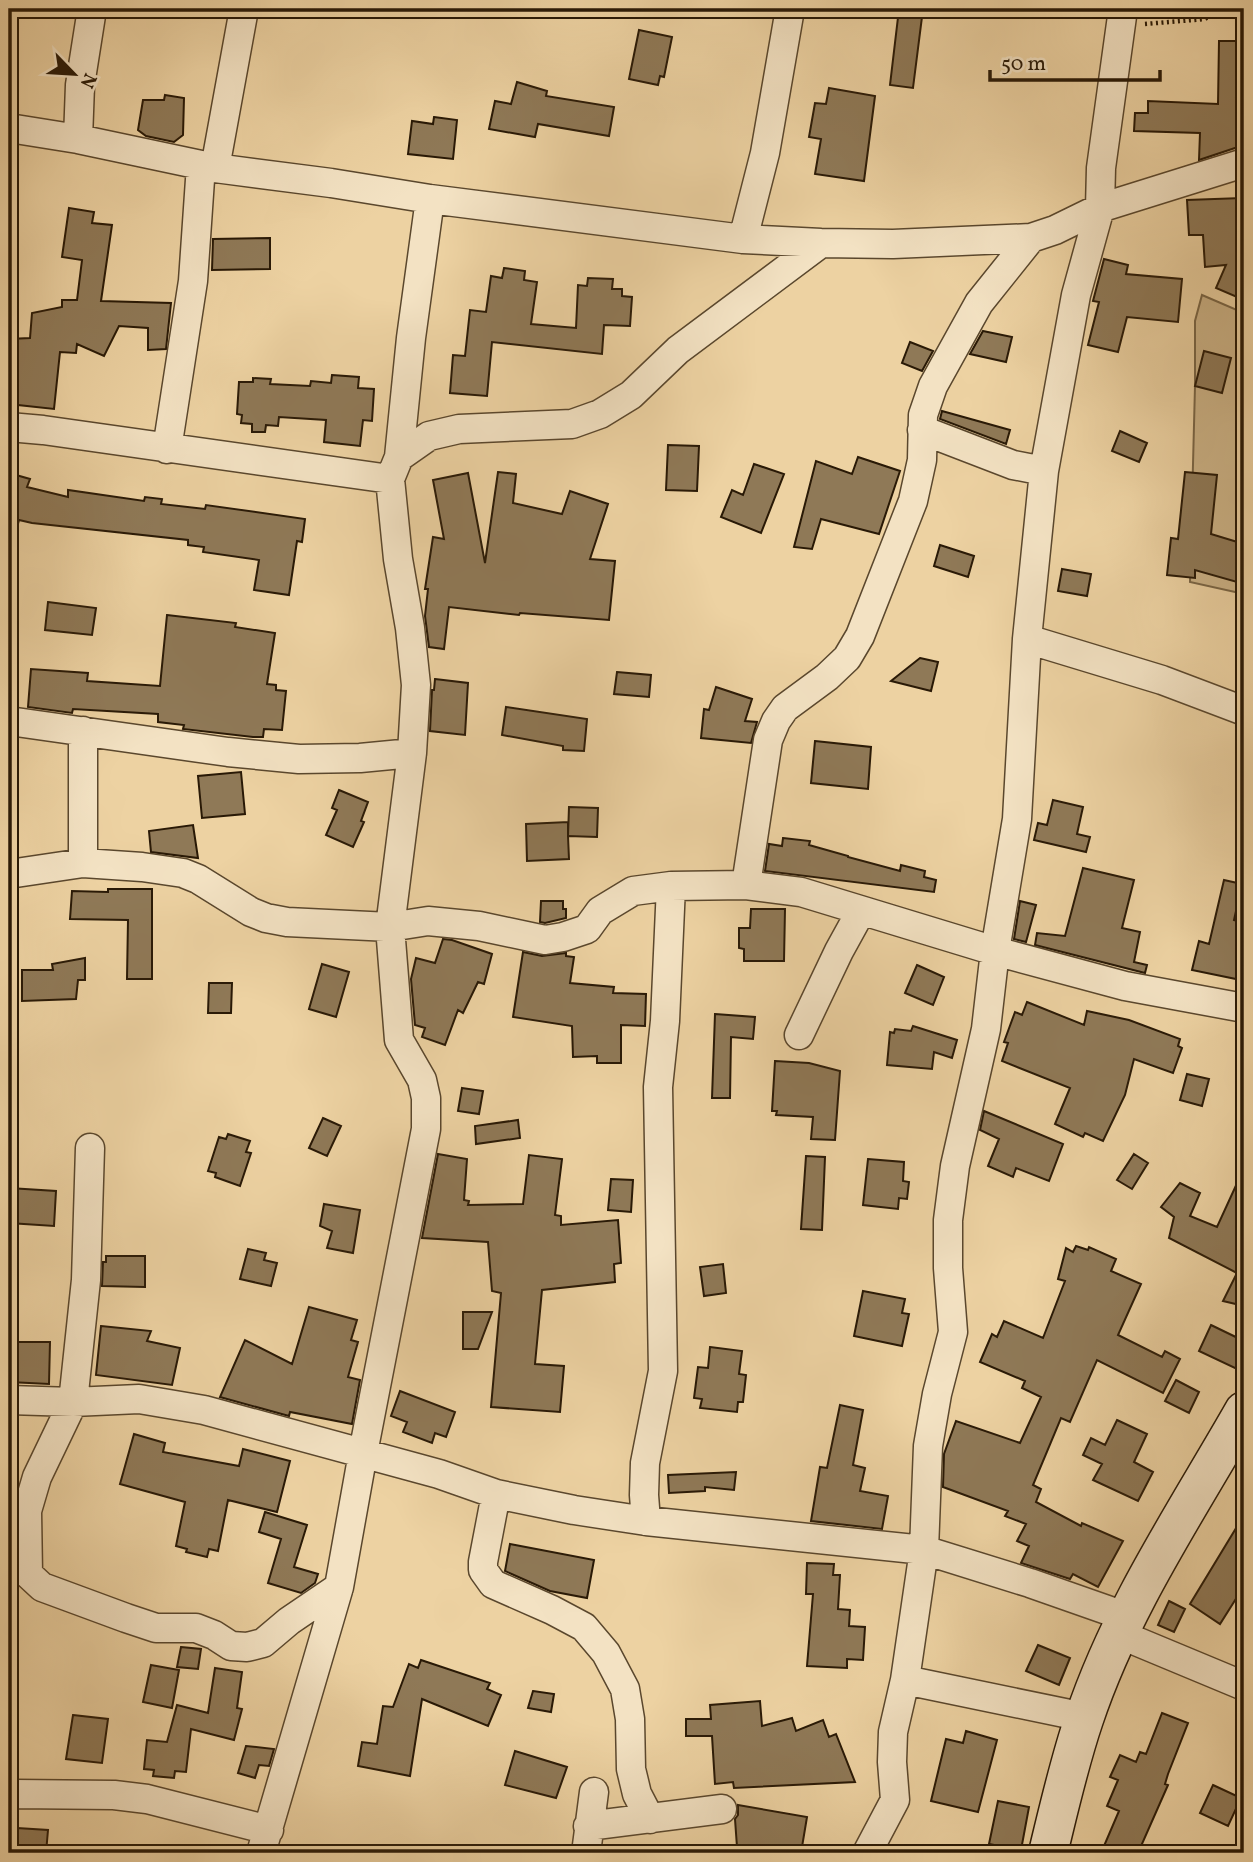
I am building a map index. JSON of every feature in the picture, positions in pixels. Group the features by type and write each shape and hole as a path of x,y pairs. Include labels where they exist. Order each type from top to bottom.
{"street":[{"path":"78,139 80,85 92,9"},
{"path":"167,449 208,167 244,9"},
{"path":"743,239 765,153 790,9"},
{"path":"866,1853 895,1800 893,1732 905,1680 924,1550 928,1446 937,1394 953,1332 948,1268 948,1220 955,1166 986,1030 995,951 1017,819 1027,639 1044,471 1076,295 1100,208 1101,168 1121,18"},
{"path":"9,128 78,139 208,167 430,199 743,239 821,243 893,244 1031,238 1055,230 1100,208 1244,163"},
{"path":"9,1796 114,1796 147,1799 265,1841 339,1587 426,1129 426,1098 422,1080 400,1040 390,927 412,753 415,685 410,628 398,559 395,468 430,199"},
{"path":"746,885 768,740 775,721 785,708 827,677 847,658 860,636 913,501 922,460 923,415 930,393 979,303 1031,238"},
{"path":"9,427 167,449 395,468 429,436 459,429 572,424 600,414 631,395 678,350 821,243"},
{"path":"922,430 1013,465 1044,471"},
{"path":"1027,639 1162,680 1244,711"},
{"path":"9,721 228,752 299,759 360,758 412,753"},
{"path":"83,731 83,863"},
{"path":"9,874 83,863 142,867 183,873 214,887 251,912 287,922 390,927 428,921 479,926 545,940 587,929 600,911 634,891 671,886 746,885 801,892 995,951 1125,986 1244,1008"},
{"path":"646,1521 645,1463 663,1371 658,1087 665,1021 671,886"},
{"path":"799,1035 861,911"},
{"path":"90,1148 86,1280 74,1402 37,1477 27,1511 28,1574 43,1587 156,1628 196,1628 231,1646 247,1647 262,1643 339,1587"},
{"path":"9,1400 152,1401 204,1410 363,1453 496,1494 574,1510 646,1521 924,1550 1030,1583 1244,1686"},
{"path":"1048,1853 1084,1717 1123,1626 1179,1519 1244,1411"},
{"path":"496,1494 483,1562 484,1570 493,1584 552,1610 584,1628 606,1653 625,1689 630,1719 631,1769 637,1794 650,1819"},
{"path":"905,1680 1084,1717"},
{"path":"594,1792 587,1840 650,1819 722,1809"}],"path":[{"path":"1121,18 1205,19 1211,9"}],"shaded area":[{"path":"1202,295 1239,311 1244,301 1244,594 1190,582 1195,321"}],"building":[{"path":"899,9 923,9 913,88 890,85"},
{"path":"639,30 672,37 664,77 660,76 658,85 629,79"},
{"path":"1219,41 1244,41 1244,59 1237,59 1236,97 1244,98 1244,131 1239,130 1238,147 1199,160 1200,133 1134,131 1135,113 1148,113 1148,101 1218,104"},
{"path":"517,82 547,91 546,96 614,107 609,136 538,124 535,137 489,129 495,101 511,104"},
{"path":"829,88 875,96 864,181 815,174 821,139 809,137 815,103 826,104"},
{"path":"165,95 184,98 183,135 174,142 146,136 138,130 143,100 164,100"},
{"path":"434,117 457,120 453,159 408,154 412,121 433,124"},
{"path":"1242,198 1243,233 1239,233 1244,300 1216,288 1226,265 1205,267 1203,235 1189,235 1187,200"},
{"path":"69,208 94,212 92,223 112,225 101,301 171,303 166,349 148,350 148,328 119,326 104,356 77,344 76,353 60,352 54,409 9,404 9,339 30,338 32,313 62,307 62,300 77,300 82,260 62,257"},
{"path":"270,238 270,269 212,270 213,239"},
{"path":"1104,259 1128,265 1126,274 1182,279 1178,322 1127,317 1118,352 1088,345 1099,302 1093,301"},
{"path":"504,268 525,271 524,280 537,282 531,324 576,328 578,285 587,286 588,278 613,279 612,289 622,289 622,296 632,297 630,326 604,325 602,354 492,342 487,396 450,393 453,355 465,356 470,310 486,312 491,276 502,278"},
{"path":"983,331 1012,337 1006,362 970,354"},
{"path":"910,342 933,351 922,371 902,363"},
{"path":"1204,351 1231,358 1222,393 1195,386"},
{"path":"332,375 359,377 358,388 374,389 372,421 363,420 360,446 324,442 326,420 279,417 278,426 266,425 265,432 252,432 252,424 241,423 242,415 237,414 239,382 253,382 253,378 271,379 270,384 310,386 311,381 331,383"},
{"path":"942,411 1010,430 1006,444 940,419"},
{"path":"1120,431 1147,443 1139,462 1112,451"},
{"path":"668,445 699,446 697,491 666,490"},
{"path":"858,457 900,471 879,534 821,519 812,549 794,547 816,461 852,474"},
{"path":"754,464 784,474 761,533 721,517 732,490 743,495"},
{"path":"498,472 516,474 513,503 562,514 570,491 608,504 590,559 615,561 609,620 519,615 449,607 444,649 429,647 425,616 428,589 425,589 433,537 444,539 433,480 468,473 485,563"},
{"path":"1185,472 1217,475 1211,534 1244,544 1244,584 1195,570 1195,578 1167,575 1171,538 1178,539"},
{"path":"9,473 30,479 27,487 68,497 68,490 144,501 145,497 162,499 161,504 205,509 206,505 305,519 302,542 297,541 289,595 254,590 259,560 203,552 204,547 188,545 188,540 19,520 15,535 9,534"},
{"path":"940,545 974,556 968,577 934,566"},
{"path":"1062,569 1091,574 1087,596 1058,591"},
{"path":"48,602 96,608 92,635 45,630"},
{"path":"167,615 236,623 235,627 275,633 267,684 276,685 276,690 286,691 282,730 264,729 263,737 253,737 183,729 184,725 158,722 158,714 73,709 72,713 28,707 31,669 88,673 87,681 160,686"},
{"path":"920,658 938,662 931,691 891,681"},
{"path":"617,672 651,675 649,697 614,694"},
{"path":"435,679 468,683 465,735 430,731"},
{"path":"716,687 752,699 745,721 757,722 751,743 701,738 704,709 709,710"},
{"path":"506,707 587,719 584,751 563,750 563,746 502,735"},
{"path":"815,741 871,747 868,789 811,783"},
{"path":"241,772 245,814 202,818 198,776"},
{"path":"339,790 368,802 361,821 364,822 353,847 326,835 337,810 332,808"},
{"path":"1053,800 1083,807 1077,834 1090,837 1086,852 1034,840 1038,823 1047,825"},
{"path":"569,807 598,808 597,837 568,836"},
{"path":"568,822 569,859 527,861 526,824"},
{"path":"193,825 198,858 151,852 149,831"},
{"path":"783,838 810,841 809,845 900,871 901,865 925,871 924,877 936,880 934,892 765,871 769,844 782,846"},
{"path":"1083,868 1134,880 1122,928 1140,932 1134,962 1147,965 1145,973 1035,945 1037,933 1065,936"},
{"path":"1224,880 1242,884 1234,920 1244,923 1244,940 1236,979 1192,970 1199,941 1209,944"},
{"path":"108,889 152,889 152,979 127,979 128,920 70,919 72,891 108,892"},
{"path":"541,901 563,901 566,918 540,922"},
{"path":"1020,901 1036,905 1026,942 1014,939"},
{"path":"751,909 785,909 784,961 744,961 744,949 739,948 739,928 750,928"},
{"path":"443,939 492,954 484,984 478,982 463,1013 458,1010 445,1045 422,1037 425,1028 415,1025 411,979 416,958 435,963"},
{"path":"523,952 542,956 566,953 566,956 574,957 570,983 614,987 613,993 646,994 645,1026 621,1025 621,1063 597,1063 597,1056 573,1057 572,1026 513,1017"},
{"path":"85,958 85,980 78,980 76,999 22,1001 22,970 53,970 52,964"},
{"path":"322,964 349,972 336,1017 309,1009"},
{"path":"917,965 944,977 933,1005 905,993"},
{"path":"209,983 232,983 231,1013 208,1013"},
{"path":"1027,1002 1084,1025 1087,1011 1129,1020 1180,1039 1178,1046 1182,1048 1173,1073 1134,1059 1125,1095 1103,1141 1085,1133 1083,1137 1055,1124 1070,1088 1002,1061 1008,1043 1004,1042 1015,1012 1022,1015"},
{"path":"715,1014 755,1017 753,1039 731,1037 730,1098 712,1098"},
{"path":"913,1026 957,1040 952,1058 934,1052 932,1069 887,1065 890,1032 894,1033 895,1029 911,1031"},
{"path":"775,1061 809,1063 840,1071 835,1140 811,1139 813,1117 776,1115 777,1111 772,1111"},
{"path":"1187,1074 1209,1079 1202,1106 1180,1100"},
{"path":"462,1088 483,1091 479,1114 458,1111"},
{"path":"984,1111 1063,1144 1049,1181 1016,1168 1013,1177 988,1166 999,1139 980,1130"},
{"path":"323,1118 341,1126 327,1156 309,1148"},
{"path":"518,1120 520,1138 476,1144 475,1126"},
{"path":"228,1134 250,1141 246,1152 251,1153 240,1186 215,1177 216,1173 208,1171 219,1137 226,1139"},
{"path":"438,1154 467,1159 464,1200 469,1201 468,1205 523,1204 529,1155 562,1159 555,1215 561,1216 561,1225 618,1220 621,1263 614,1264 615,1282 542,1290 535,1364 564,1366 560,1412 491,1407 501,1293 492,1291 488,1242 422,1238"},
{"path":"1134,1154 1148,1163 1132,1189 1117,1180"},
{"path":"806,1156 825,1157 822,1230 801,1229"},
{"path":"868,1159 904,1162 903,1181 909,1182 907,1199 899,1198 898,1209 863,1205"},
{"path":"1244,1168 1244,1306 1223,1301 1237,1273 1169,1238 1174,1217 1161,1207 1180,1183 1200,1193 1190,1216 1217,1227"},
{"path":"611,1179 633,1180 631,1212 608,1210"},
{"path":"9,1188 56,1191 54,1226 9,1223"},
{"path":"324,1204 360,1210 353,1253 327,1248 332,1231 320,1226"},
{"path":"1076,1246 1088,1250 1089,1247 1116,1259 1111,1271 1141,1284 1118,1335 1162,1357 1165,1351 1180,1359 1163,1393 1097,1360 1070,1422 1061,1418 1033,1485 1041,1489 1036,1502 1081,1526 1082,1523 1123,1541 1098,1587 1073,1574 1070,1579 1021,1563 1029,1546 1017,1541 1026,1524 1005,1516 1008,1511 943,1487 944,1454 956,1421 1020,1443 1041,1397 1022,1388 1025,1381 980,1362 992,1334 997,1337 1004,1321 1043,1338 1065,1281 1058,1279 1066,1248 1073,1252"},
{"path":"248,1249 266,1253 264,1260 277,1263 271,1286 240,1279"},
{"path":"106,1256 145,1256 145,1287 102,1286 103,1262 106,1262"},
{"path":"723,1264 726,1293 704,1296 700,1267"},
{"path":"863,1291 905,1299 902,1313 909,1314 902,1346 854,1336"},
{"path":"309,1307 357,1320 351,1340 358,1342 348,1377 360,1380 352,1424 290,1412 289,1416 220,1397 245,1340 292,1364"},
{"path":"463,1312 492,1312 478,1349 463,1349"},
{"path":"1211,1325 1244,1341 1244,1355 1237,1369 1199,1351"},
{"path":"101,1326 151,1331 147,1341 180,1348 172,1385 96,1375"},
{"path":"9,1342 50,1342 49,1384 9,1382"},
{"path":"710,1347 742,1351 739,1374 746,1375 743,1402 738,1402 737,1412 700,1408 702,1399 694,1398 698,1367 708,1368"},
{"path":"1176,1380 1199,1392 1189,1413 1165,1401"},
{"path":"400,1391 455,1412 446,1437 435,1433 432,1443 403,1432 407,1422 391,1416"},
{"path":"840,1405 863,1410 853,1465 865,1468 860,1491 888,1496 882,1529 811,1521 820,1467 827,1468"},
{"path":"1117,1420 1147,1434 1134,1462 1153,1472 1138,1501 1093,1480 1102,1464 1083,1455 1091,1438 1105,1445"},
{"path":"134,1434 165,1443 163,1452 239,1466 243,1449 290,1461 277,1512 228,1500 218,1551 209,1549 207,1557 186,1552 187,1549 176,1546 185,1502 120,1484"},
{"path":"736,1472 734,1490 705,1487 705,1491 669,1493 668,1475"},
{"path":"265,1512 307,1525 294,1567 318,1574 315,1583 301,1593 268,1583 281,1539 259,1532"},
{"path":"1244,1515 1244,1586 1220,1624 1190,1604"},
{"path":"510,1544 594,1560 587,1598 550,1591 505,1571"},
{"path":"807,1563 834,1564 833,1575 840,1575 838,1609 850,1610 849,1626 865,1627 863,1660 847,1659 847,1668 807,1666 813,1594 806,1594"},
{"path":"1169,1601 1185,1609 1174,1632 1158,1625"},
{"path":"1038,1645 1070,1658 1059,1685 1026,1671"},
{"path":"181,1647 201,1649 198,1669 177,1667"},
{"path":"421,1660 490,1683 487,1689 501,1695 488,1726 422,1699 410,1776 358,1766 362,1742 377,1744 383,1706 393,1707 409,1664 418,1668"},
{"path":"151,1665 179,1670 172,1708 143,1702"},
{"path":"215,1668 242,1672 237,1708 242,1709 234,1740 191,1729 186,1772 175,1771 174,1778 153,1776 154,1770 144,1769 147,1740 167,1742 177,1705 208,1713"},
{"path":"533,1691 554,1694 551,1712 528,1708"},
{"path":"760,1701 762,1726 792,1718 796,1731 823,1720 829,1737 836,1734 855,1782 734,1788 733,1782 715,1784 712,1736 686,1736 686,1719 711,1719 710,1705"},
{"path":"1162,1713 1188,1723 1168,1774 1165,1784 1168,1785 1138,1853 1101,1853 1119,1811 1107,1806 1118,1780 1110,1777 1120,1755 1136,1762 1140,1752 1146,1754"},
{"path":"73,1715 108,1719 102,1763 66,1759"},
{"path":"966,1731 997,1740 978,1812 931,1801 946,1739 963,1743"},
{"path":"246,1746 274,1749 269,1766 259,1765 255,1778 238,1773"},
{"path":"515,1751 567,1767 556,1798 505,1785"},
{"path":"1213,1785 1241,1798 1228,1826 1200,1813"},
{"path":"998,1801 1029,1807 1021,1850 989,1844"},
{"path":"738,1805 807,1817 801,1853 774,1853 775,1845 737,1847 735,1819"},
{"path":"17,1828 48,1830 46,1853 16,1853"}]}
